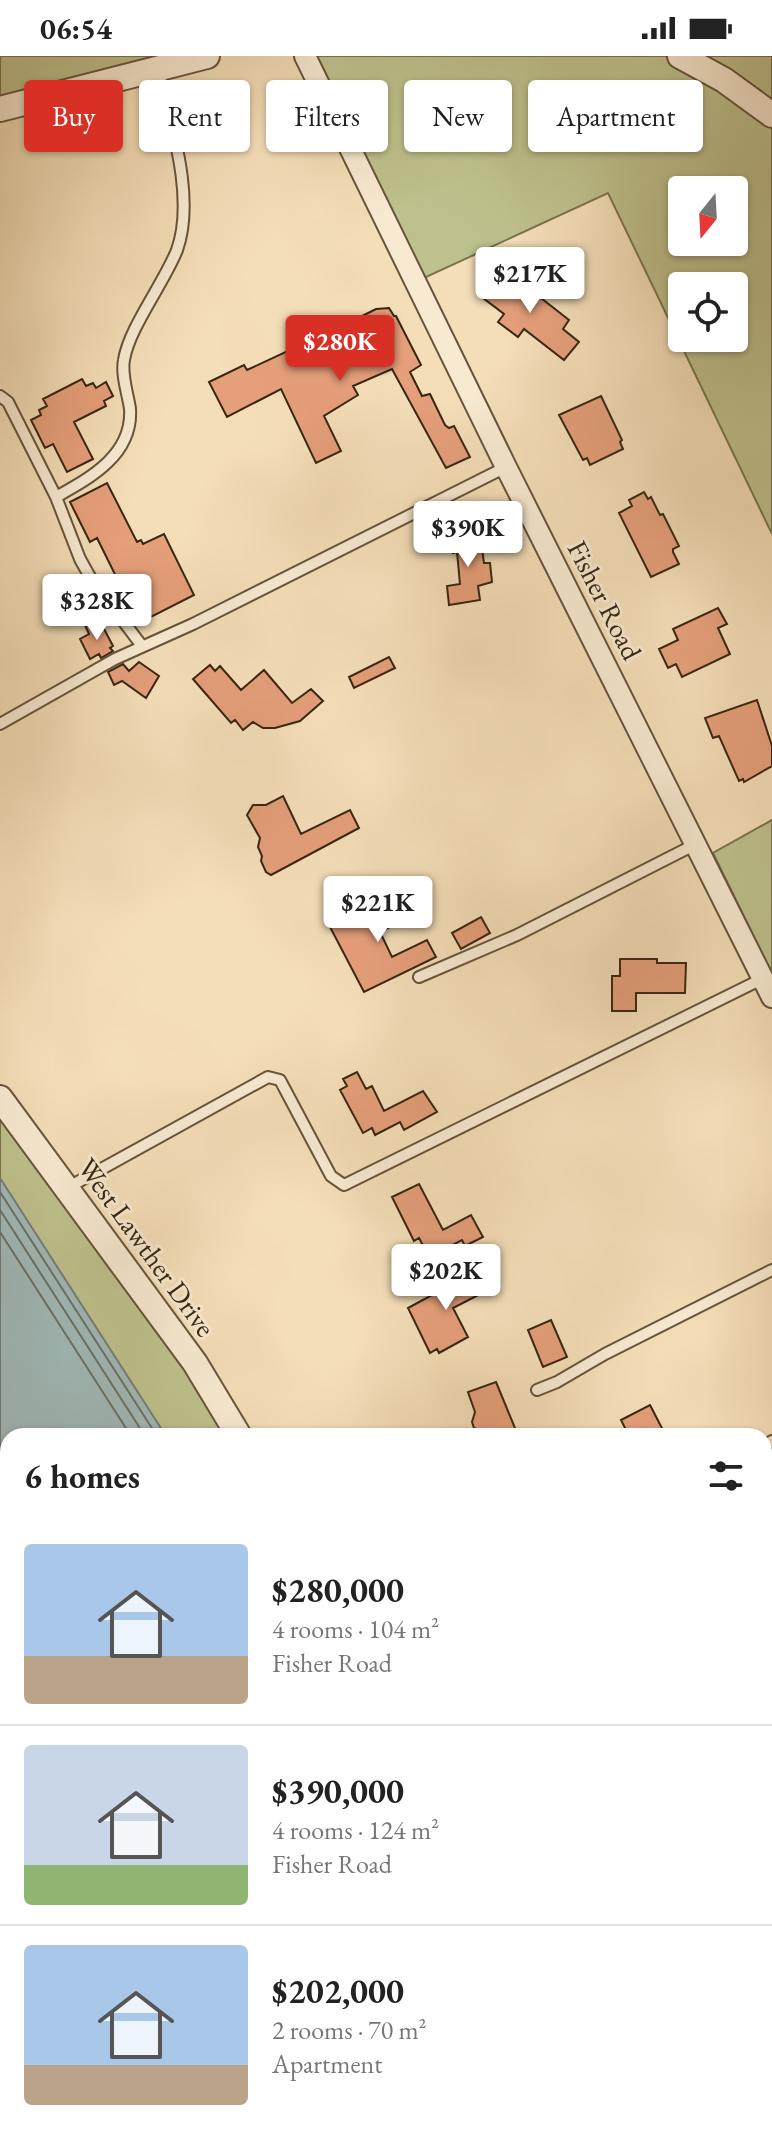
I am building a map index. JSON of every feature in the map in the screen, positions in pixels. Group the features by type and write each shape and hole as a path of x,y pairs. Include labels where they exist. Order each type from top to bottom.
{"street":[{"path":"0,109 207,56"},
{"name":"Fisher Road","path":"305,56 506,467 767,988"},
{"path":"680,56 724,80 772,115"},
{"name":"West Lawther Drive","path":"0,1098 195,1363 234,1428"}],"lane":[{"path":"56,497 92,477 118,452 127,434 130,416 124,359 177,248 184,213 182,179 158,69"},
{"path":"0,396 8,402 56,497 90,577 142,646"},
{"path":"0,724 142,646 193,624 506,467"},
{"path":"419,977 517,935 696,844"},
{"path":"67,1188 268,1077 280,1080 331,1176 344,1185 767,988"},
{"path":"537,1390 772,1270"}],"green space":[{"path":"0,56 177,56 80,80 24,80 24,94 0,100"},
{"path":"315,56 772,56 772,534 684,352 748,352 748,272 668,272 668,318 608,193 424,278 362,152 388,152 388,80 327,80"},
{"path":"772,820 772,974 713,853"},
{"path":"0,1109 226,1428 0,1428"}],"water":[{"path":"0,1178 161,1428 0,1428"}],"building":[{"path":"505,270 569,320 563,329 579,342 564,360 524,329 518,337 498,322 504,314 483,298"},
{"path":"389,308 421,365 410,372 422,396 430,394 445,425 449,428 454,426 470,457 446,468 392,369 353,386 358,395 324,416 341,451 316,463 281,389 227,417 209,382 244,365 247,370 292,349 297,359 347,327 346,324 376,309"},
{"path":"82,379 86,386 93,383 96,388 106,382 113,396 104,401 106,406 74,422 93,459 67,472 53,444 45,448 31,420 41,415 39,410 47,406 43,399"},
{"path":"601,396 622,440 623,449 590,465 587,458 583,460 559,415"},
{"path":"107,483 137,542 141,540 143,544 164,534 194,595 139,623 97,538 90,542 70,502"},
{"path":"644,492 648,499 651,497 660,515 663,514 679,546 673,552 679,564 651,577 619,513 632,506 629,500"},
{"path":"472,528 474,548 482,548 484,563 490,563 492,582 478,586 480,600 449,605 447,586 460,584 451,531"},
{"path":"718,608 727,624 718,628 730,654 682,677 676,664 668,668 659,649 678,640 673,629"},
{"path":"90,623 96,630 103,627 113,646 110,648 113,651 101,658 99,654 90,659 80,639 89,634 85,625"},
{"path":"389,657 395,668 354,688 349,677"},
{"path":"139,662 159,676 146,698 122,681 114,685 108,672 123,664 129,671"},
{"path":"210,665 215,671 220,666 241,690 264,670 292,703 311,689 323,701 300,721 275,728 263,728 253,722 243,730 235,720 231,723 193,679"},
{"path":"757,700 772,746 772,766 744,782 743,779 739,781 719,736 713,738 705,718"},
{"path":"283,796 301,834 350,810 359,828 271,875 261,861 260,838 247,815 253,805 266,805"},
{"path":"397,893 409,917 380,932 392,957 427,940 436,957 364,992 330,927"},
{"path":"481,917 490,933 461,949 452,933"},
{"path":"620,959 686,963 685,993 636,993 636,1011 612,1011 612,976 620,976"},
{"path":"357,1072 366,1089 372,1086 384,1111 423,1091 437,1112 404,1130 400,1122 375,1135 372,1128 363,1133 340,1090 347,1086 343,1079"},
{"path":"419,1184 443,1230 471,1215 483,1237 465,1246 462,1240 429,1257 419,1238 414,1241 392,1197"},
{"path":"480,1269 490,1289 453,1308 468,1337 439,1353 437,1349 430,1353 408,1308"},
{"path":"551,1320 567,1357 543,1367 528,1330"},
{"path":"496,1382 515,1428 474,1428 475,1412 468,1392"},
{"path":"650,1405 662,1428 625,1428 621,1420"}]}
